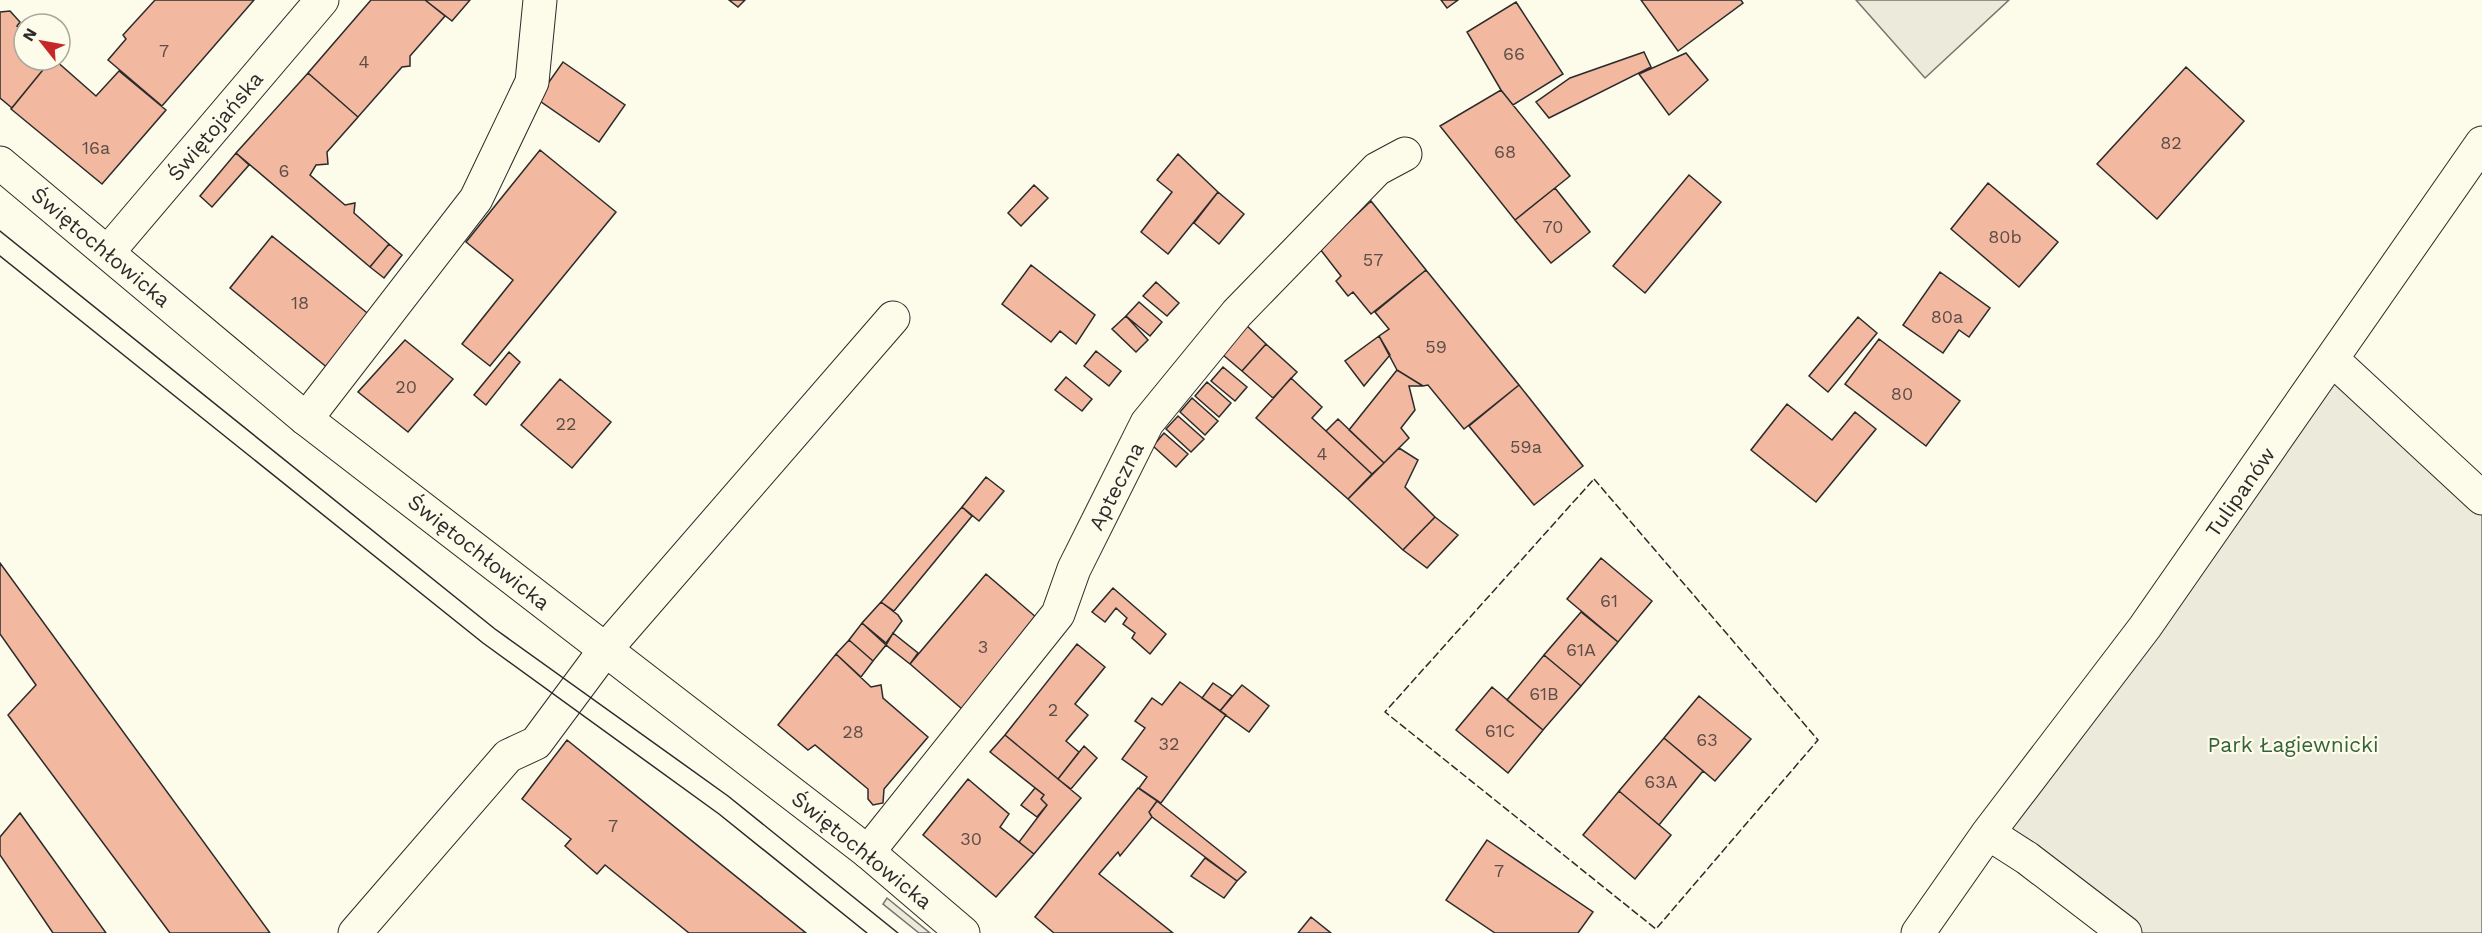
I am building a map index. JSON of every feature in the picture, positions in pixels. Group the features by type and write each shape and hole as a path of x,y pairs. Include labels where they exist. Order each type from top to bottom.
{"street":[{"name":"Świętojańska","path":"108,252 322,0"},
{"path":"306,419 476,199 532,82 540,0"},
{"name":"Tulipanów","path":"1918,933 1988,833 2145,627 2482,143"},
{"name":"Apteczna","path":"868,852 1058,614 1074,569 1147,423 1237,313 1377,169 1405,154"},
{"name":"Świętochłowicka","path":"0,163 306,419 868,852 963,933"},
{"path":"355,933 508,756 536,743 605,650 893,318"},
{"path":"2333,360 2482,498"},
{"path":"1988,833 2026,858 2125,933"}],"green space":[{"path":"1856,0 2009,0 1925,78"},
{"name":"Park Łagiewnicki","path":"2333,360 2482,498 2482,933 2113,933 1988,833"},
{"path":"887,898 930,933 919,933 883,904"}],"building":[{"path":"155,0 254,0 162,106 108,60 126,39 123,35"},
{"path":"371,0 425,0 445,16 410,56 410,66 402,67 358,117 308,73"},
{"path":"425,0 470,0 452,21"},
{"path":"729,0 745,0 738,7"},
{"path":"1441,0 1458,0 1447,8"},
{"path":"1641,0 1741,0 1743,3 1678,51"},
{"path":"1516,2 1563,74 1513,105 1501,90 1467,32"},
{"path":"10,11 12,13 12,72 41,72 12,108 0,98 0,12"},
{"path":"1644,52 1651,67 1549,118 1536,102 1570,78"},
{"path":"1686,53 1708,80 1669,115 1639,74"},
{"path":"563,62 625,105 599,142 537,99"},
{"path":"2186,67 2244,121 2157,219 2097,164"},
{"path":"119,71 166,110 102,184 11,109 41,72 69,72 96,96"},
{"path":"308,73 358,117 327,152 328,164 316,165 310,175 345,205 355,203 354,213 389,244 370,267 236,153"},
{"path":"1501,90 1570,176 1515,220 1440,126"},
{"path":"540,150 616,212 490,366 462,344 513,280 466,242"},
{"path":"236,153 249,165 212,207 200,196"},
{"path":"1178,154 1218,192 1168,254 1141,232 1172,192 1157,180"},
{"path":"1689,175 1721,202 1645,293 1613,266"},
{"path":"1988,183 2058,242 2019,287 1951,229"},
{"path":"1034,185 1048,198 1021,226 1008,213"},
{"path":"1555,188 1590,232 1551,263 1515,220"},
{"path":"1218,192 1244,214 1219,244 1194,223"},
{"path":"1371,201 1426,270 1371,314 1353,292 1348,296 1336,281 1341,276 1320,249"},
{"path":"272,236 371,316 329,369 230,288"},
{"path":"389,244 402,255 384,278 370,267"},
{"path":"1031,265 1095,315 1076,344 1060,331 1051,342 1002,304"},
{"path":"1426,270 1519,385 1464,429 1428,385 1423,386 1397,370 1379,336 1389,329 1375,312"},
{"path":"1940,272 1990,308 1969,337 1959,330 1943,353 1903,325"},
{"path":"1156,282 1179,303 1167,316 1143,296"},
{"path":"1139,302 1162,322 1150,336 1126,316"},
{"path":"1126,316 1148,340 1136,352 1112,329"},
{"path":"1858,317 1877,333 1828,392 1809,376"},
{"path":"1243,322 1266,344 1242,371 1216,349"},
{"path":"1379,336 1390,355 1364,386 1345,361"},
{"path":"1879,339 1960,401 1926,446 1845,384"},
{"path":"405,340 453,379 408,432 358,392"},
{"path":"1266,344 1297,372 1273,398 1242,371"},
{"path":"1096,351 1121,371 1109,386 1084,366"},
{"path":"509,352 520,362 486,405 474,395"},
{"path":"1223,367 1247,387 1235,401 1211,381"},
{"path":"1397,370 1423,386 1409,386 1415,410 1401,428 1409,438 1384,463 1349,430"},
{"path":"1066,377 1092,399 1082,411 1055,390"},
{"path":"1291,378 1322,407 1312,418 1372,474 1348,499 1256,418"},
{"path":"560,379 611,422 572,468 521,425"},
{"path":"1207,382 1231,403 1219,417 1195,396"},
{"path":"1519,385 1583,466 1534,505 1469,426"},
{"path":"1192,398 1218,421 1205,435 1180,412"},
{"path":"1787,404 1832,440 1855,412 1876,429 1816,502 1751,450"},
{"path":"1178,416 1204,439 1191,452 1166,429"},
{"path":"1338,419 1384,463 1372,474 1326,431"},
{"path":"1164,433 1188,454 1176,467 1153,446"},
{"path":"1399,448 1418,460 1405,487 1435,517 1403,550 1348,499"},
{"path":"986,477 1004,491 979,521 962,507"},
{"path":"962,507 972,516 894,611 881,602"},
{"path":"1435,517 1458,535 1427,568 1403,550"},
{"path":"1601,558 1652,601 1618,642 1567,599"},
{"path":"0,563 270,933 170,933 8,715 36,685 0,634"},
{"path":"986,574 1037,618 962,709 910,664"},
{"path":"1113,588 1166,634 1150,654 1132,638 1135,633 1123,624 1127,618 1116,608 1105,622 1092,612"},
{"path":"881,602 902,621 886,643 862,623"},
{"path":"1581,612 1618,642 1581,686 1544,655"},
{"path":"862,623 886,645 873,661 849,640"},
{"path":"893,633 918,653 910,664 886,645"},
{"path":"849,640 873,661 861,677 836,654"},
{"path":"1077,644 1105,667 1075,704 1088,715 1066,741 1079,752 1058,779 1005,735"},
{"path":"836,654 871,687 881,685 883,698 928,737 884,789 883,803 873,805 868,799 868,789 815,745 808,750 778,725"},
{"path":"1544,655 1581,686 1543,730 1507,700"},
{"path":"1180,682 1226,715 1161,803 1139,788 1147,777 1122,759 1145,728 1135,721 1152,698 1162,705"},
{"path":"1213,683 1232,696 1220,711 1202,698"},
{"path":"1242,685 1269,706 1249,732 1220,711"},
{"path":"1492,687 1543,730 1508,773 1456,730"},
{"path":"1699,696 1751,739 1715,781 1664,738"},
{"path":"1005,735 1081,798 1034,854 1019,842 1047,805 1041,799 1044,795 990,752"},
{"path":"1664,738 1703,771 1659,825 1619,791"},
{"path":"567,740 806,933 689,933 605,865 597,874 565,846 571,839 522,799"},
{"path":"1084,746 1097,758 1071,789 1058,779"},
{"path":"968,779 1009,814 1000,827 1034,854 996,897 923,835"},
{"path":"1035,788 1044,795 1041,799 1047,805 1037,817 1021,805"},
{"path":"1138,788 1157,801 1149,812 1152,817 1120,856 1118,852 1099,874 1173,933 1054,933 1035,917"},
{"path":"1619,791 1671,835 1635,879 1583,835"},
{"path":"1157,801 1246,872 1237,881 1152,817 1149,812"},
{"path":"20,813 106,933 53,933 0,855 0,837"},
{"path":"1487,840 1593,912 1578,933 1495,933 1446,900"},
{"path":"1205,858 1237,881 1224,898 1191,876"},
{"path":"1311,917 1331,933 1298,933"}],"tram line":[{"path":"0,231 495,629 728,796 898,933"},
{"path":"0,256 483,643 719,814 867,933"}],"fence":[{"path":"1594,479 1818,740 1656,929 1385,712 1594,479"}]}
